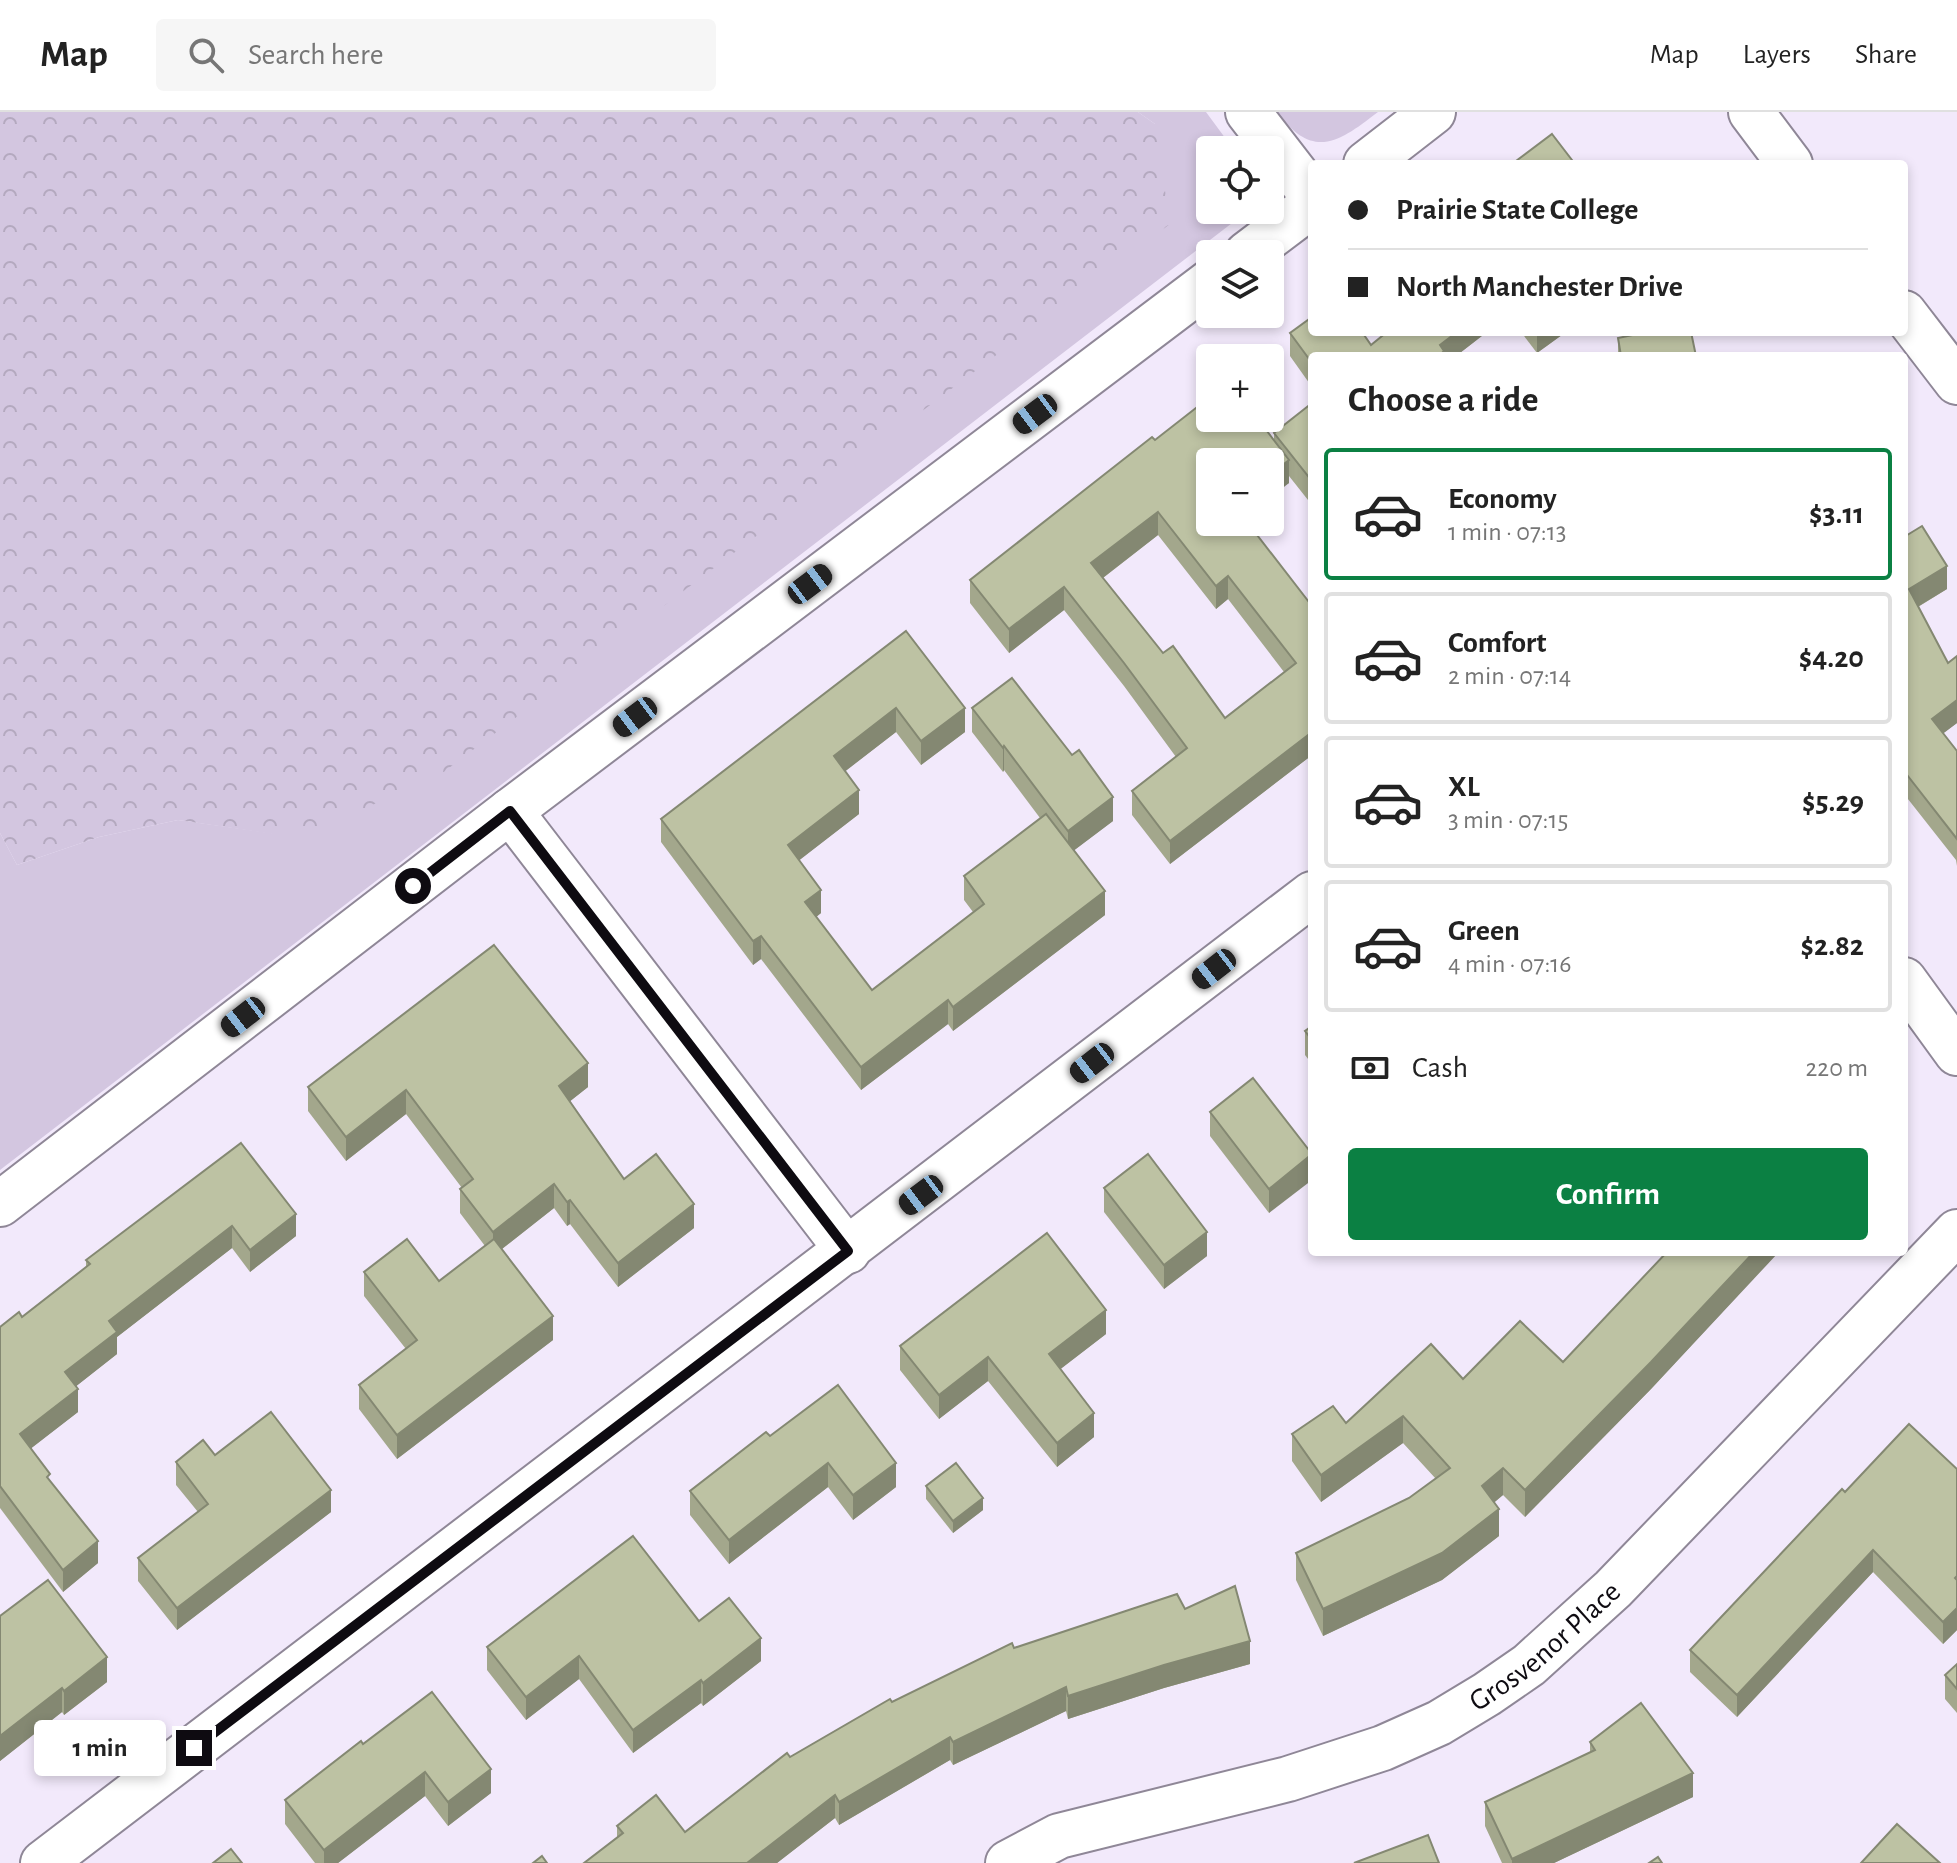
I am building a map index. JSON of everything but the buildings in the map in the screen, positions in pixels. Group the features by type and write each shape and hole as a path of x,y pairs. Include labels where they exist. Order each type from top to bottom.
{"street":[{"path":"1248,112 1308,190"},
{"path":"1371,160 1433,112"},
{"path":"1751,112 1787,160"},
{"path":"1266,240 1308,208"},
{"path":"0,1204 510,811 1196,293"},
{"path":"1908,318 1957,382"},
{"path":"510,811 848,1251"},
{"path":"43,1863 1308,897"},
{"path":"1908,986 1957,1053"},
{"name":"Grosvenor Place","path":"1008,1863 1059,1836 1288,1779 1383,1748 1439,1723 1487,1694 1540,1656 1613,1589 1957,1232"}],"green space":[{"path":"0,112 1138,112 1155,124 1170,224 441,774 299,838 178,820 99,837 17,865 0,833"},
{"path":"1138,112 1206,112 1224,136 1196,136 1196,224 1231,224 1210,240 1196,240 1196,251 0,1170 0,833 17,865 99,837 178,820 299,837 1155,124"},
{"path":"1277,112 1378,112 1351,132 1326,142 1302,137"}],"route":[{"path":"194,1748 848,1251 510,811 413,886"}]}
